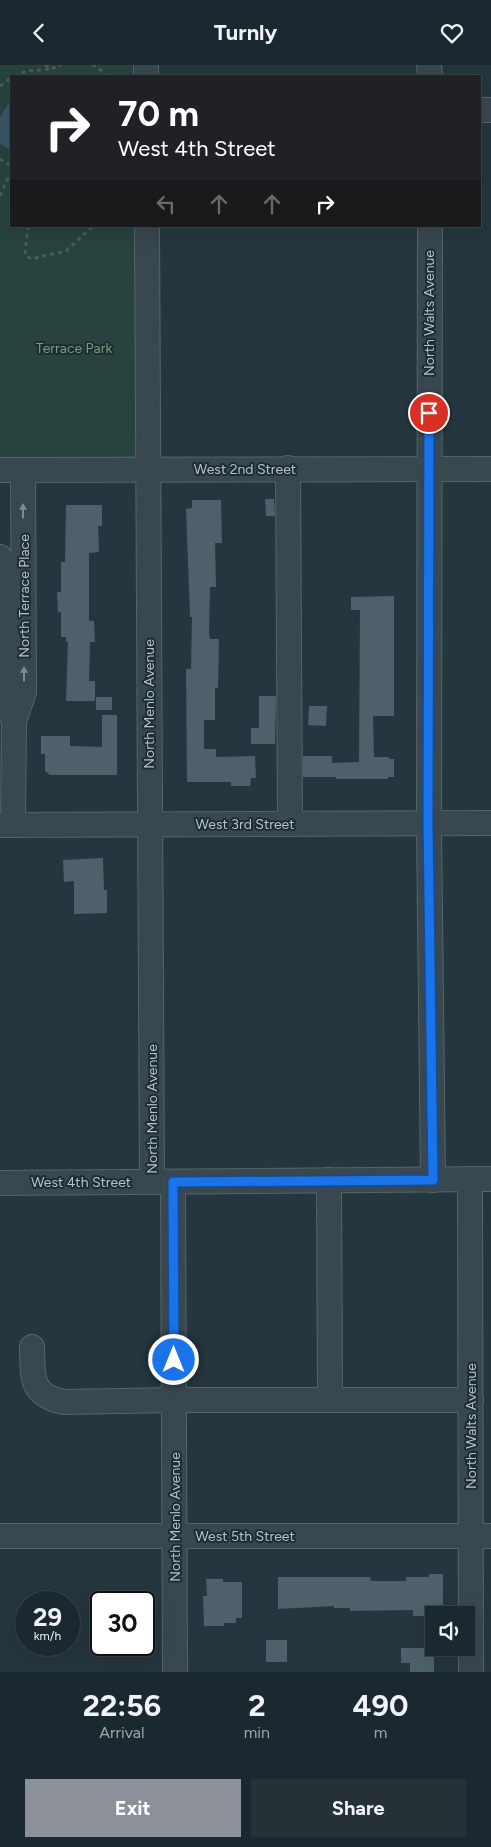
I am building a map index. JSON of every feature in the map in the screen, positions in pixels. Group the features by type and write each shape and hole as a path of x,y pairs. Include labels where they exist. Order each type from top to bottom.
{"street":[{"name":"North Menlo Avenue","path":"147,227 149,825 163,1182 175,1400 175,1672"},
{"name":"North Walts Avenue","path":"430,227 428,823 433,1180"},
{"name":"North Terrace Place","path":"7,825 14,721 24,692 23,469"},
{"path":"288,469 290,824"},
{"name":"West 2nd Street","path":"0,470 491,469"},
{"name":"North Terrace Place","path":"0,557 1,692 14,721"},
{"name":"West 3rd Street","path":"7,825 491,823"},
{"name":"North Walts Avenue","path":"471,1672 481,1536 471,1400 480,1179"},
{"name":"West 4th Street","path":"0,1183 480,1179"},
{"path":"330,1181 330,1399"},
{"path":"32,1347 33,1376 36,1385 42,1394 53,1400 64,1402 330,1399 471,1400"},
{"name":"West 5th Street","path":"0,1536 481,1536"}],"path":[{"path":"45,65 51,69"},
{"path":"18,75 27,71 51,69 61,65"},
{"path":"92,65 96,66 106,75"},
{"path":"0,79 6,81"},
{"path":"0,86 10,79"},
{"path":"0,196 10,173"},
{"path":"28,227 24,255 31,259 66,251 93,227"}],"green space":[{"name":"Terrace Park","path":"0,65 146,65 146,75 10,75 10,227 147,227 148,469 0,470"}],"water":[{"path":"10,101 10,149 0,144 0,117"}],"building":[{"path":"265,499 274,499 275,516 266,516"},
{"path":"192,500 221,500 222,543 215,543 216,587 210,587 209,633 210,639 219,639 218,688 215,688 215,720 204,720 204,749 216,749 216,757 255,756 256,778 251,778 250,786 231,786 231,782 187,782 186,669 191,669 192,617 190,617 186,509 192,508"},
{"path":"66,505 102,505 102,526 98,526 99,552 89,553 89,621 94,621 95,642 90,642 89,681 95,681 95,701 66,701 68,642 66,642 66,637 61,637 61,612 58,612 57,592 61,592 61,562 65,562"},
{"path":"394,596 394,716 373,716 374,757 394,759 394,777 388,777 388,779 336,779 336,777 303,777 303,756 332,756 332,763 359,762 360,610 351,610 351,597"},
{"path":"259,696 276,696 275,744 251,744 251,728 259,728"},
{"path":"96,697 112,697 112,710 96,710"},
{"path":"309,706 327,706 326,726 308,725"},
{"path":"102,715 117,715 117,775 50,775 45,771 45,754 41,754 41,736 70,736 70,746 102,747"},
{"path":"103,858 104,890 107,890 107,913 74,914 74,881 64,882 63,860"},
{"path":"429,1574 443,1574 443,1606 425,1606 425,1616 413,1616 413,1610 350,1611 350,1608 334,1608 334,1606 278,1609 278,1577 370,1577 371,1581 406,1581 406,1577 429,1577"},
{"path":"206,1579 223,1579 223,1582 242,1582 242,1618 236,1618 236,1623 224,1623 224,1626 204,1626 203,1596 207,1596"},
{"path":"266,1640 287,1640 287,1662 266,1662"},
{"path":"401,1648 425,1648 425,1656 434,1656 434,1672 410,1672 410,1663 401,1663"}],"route":[{"path":"174,1360 173,1182 433,1180 428,823 429,413"}]}
